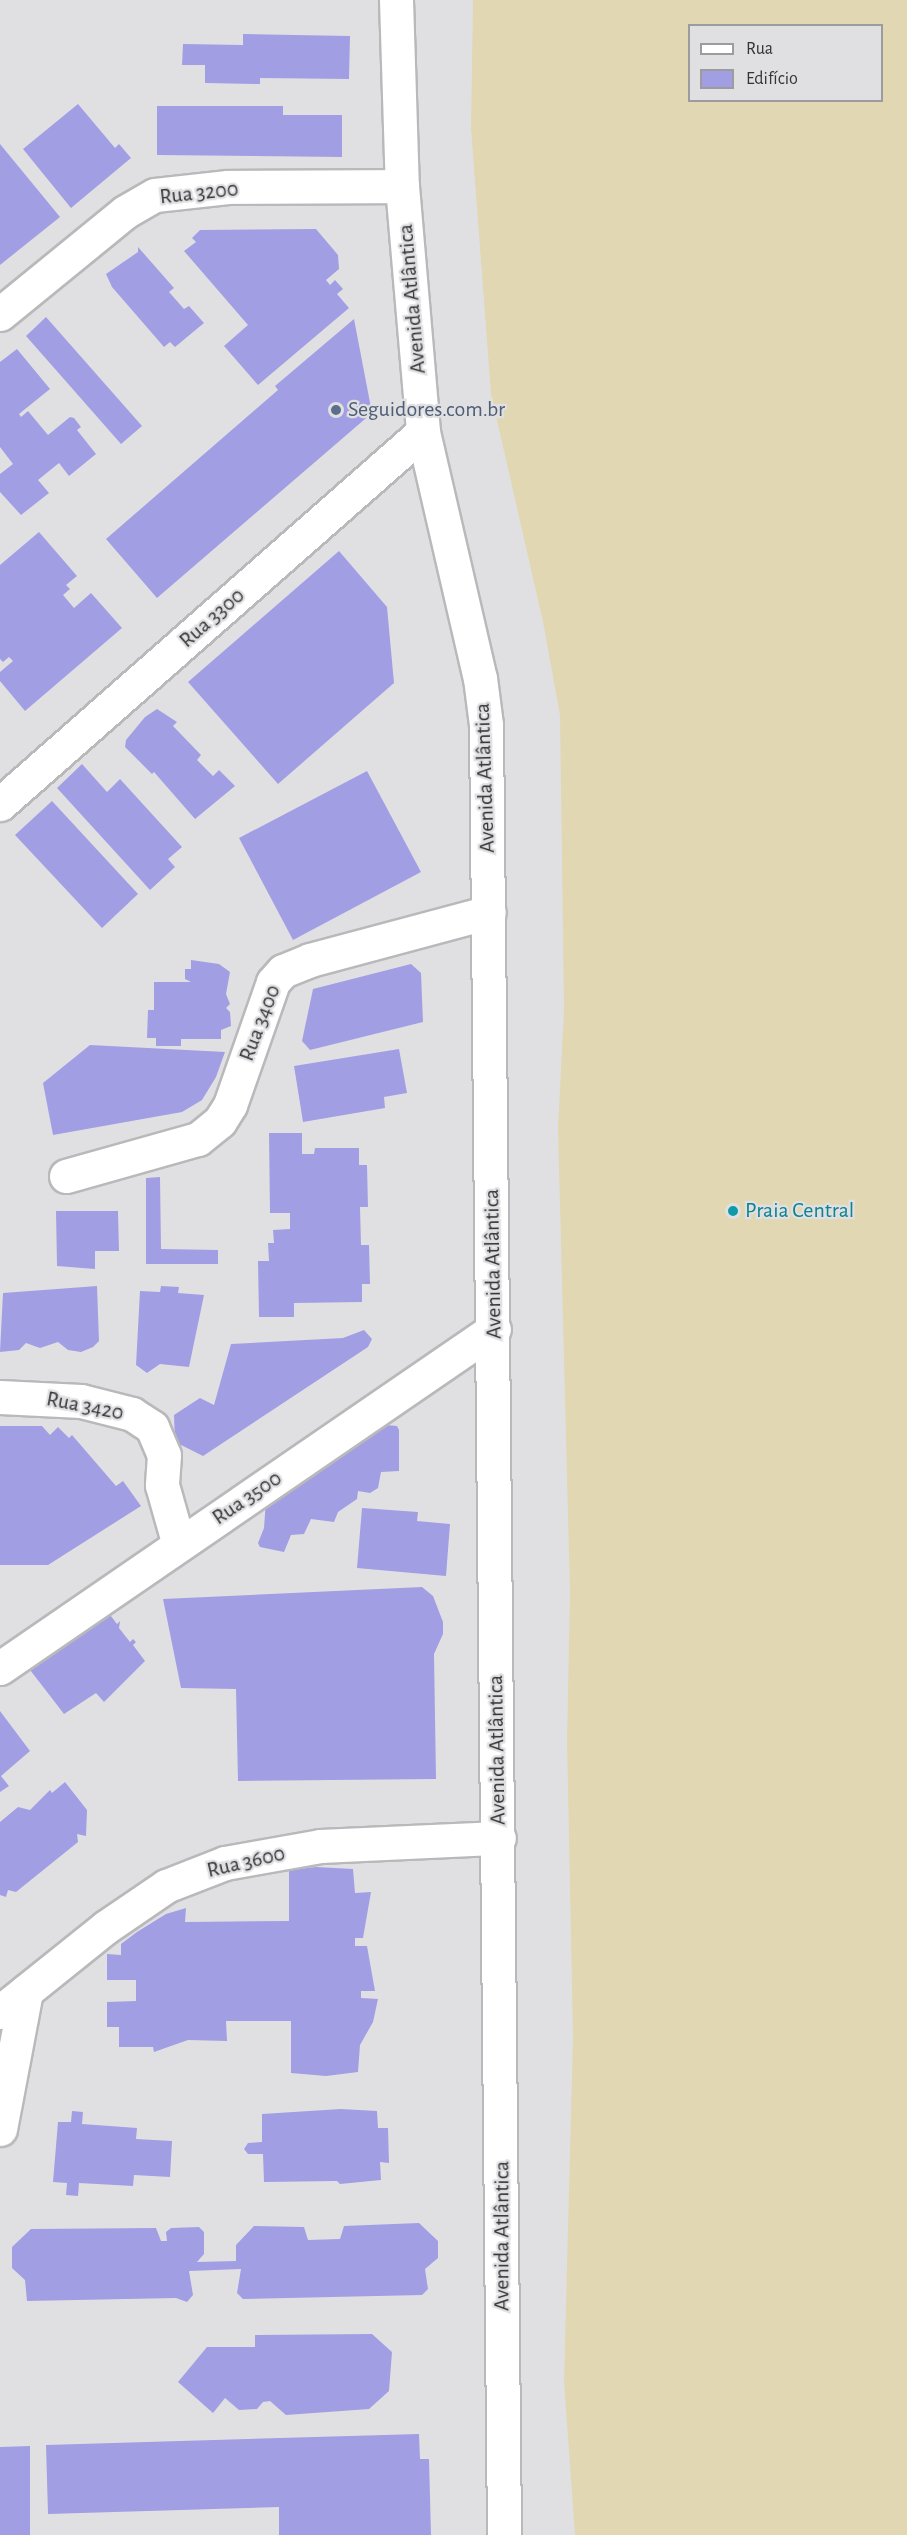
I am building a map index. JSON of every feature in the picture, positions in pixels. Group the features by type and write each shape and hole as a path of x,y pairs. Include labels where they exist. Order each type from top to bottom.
{"street":[{"name":"Avenida Atlântica","path":"396,0 402,186 423,432 481,689 486,725 494,1329 504,2535"},
{"name":"Rua 3200","path":"0,314 125,212 155,195 228,187 402,186"},
{"name":"Rua 3300","path":"0,804 423,432"},
{"name":"Rua 3400","path":"66,1176 198,1138 220,1121 230,1106 273,982 283,970 310,960 489,912"},
{"name":"Rua 3500","path":"0,1668 494,1329"},
{"name":"Rua 3420","path":"0,1397 81,1401 132,1413 153,1427 164,1455 162,1485 179,1545"},
{"name":"Rua 3600","path":"0,2012 106,1927 166,1886 225,1863 320,1846 499,1838"},
{"path":"0,2130 26,1991"}],"sand":[{"name":"Praia Central","path":"473,0 907,0 907,2535 575,2535 564,2381 573,2037 567,1740 570,1592 558,1129 564,1009 560,715 543,622 491,394 471,128"}],"building":[{"path":"243,34 350,36 349,79 260,78 260,84 205,83 205,65 182,65 183,44 243,45"},
{"path":"78,104 115,148 119,144 131,158 71,208 23,149"},
{"path":"157,106 283,106 283,115 342,115 342,157 157,155"},
{"path":"0,144 60,217 0,265"},
{"path":"316,229 338,255 339,269 326,280 330,285 335,280 343,289 337,294 349,308 258,385 224,346 248,325 184,251 196,242 192,238 200,230"},
{"path":"138,247 174,288 169,292 184,309 189,306 204,323 175,347 170,342 164,347 112,287 106,274 138,252"},
{"path":"46,317 142,426 121,444 26,336"},
{"path":"354,319 372,413 157,598 106,539 278,390 275,386"},
{"path":"17,349 50,389 19,414 21,417 28,411 48,435 70,417 74,418 81,427 77,430 96,454 69,476 59,463 38,480 49,493 21,515 0,492 0,474 13,464 0,447 0,362"},
{"path":"39,532 77,576 66,585 70,589 63,595 74,608 91,593 122,628 25,711 0,681 0,672 13,661 9,657 3,662 0,659 0,565"},
{"path":"339,551 387,607 394,683 278,784 188,682"},
{"path":"157,709 177,722 173,726 201,755 197,760 213,776 219,770 235,786 195,819 154,772 152,774 125,747 126,740 145,717"},
{"path":"82,764 107,792 120,779 182,847 168,859 175,867 150,890 57,788"},
{"path":"367,771 421,872 293,940 239,838"},
{"path":"52,801 138,894 102,928 15,835"},
{"path":"191,960 219,964 230,972 226,994 230,1004 226,1008 230,1012 231,1026 221,1030 221,1039 181,1039 181,1046 156,1046 156,1038 147,1038 148,1010 154,1010 154,982 191,982 185,979 185,969 191,969"},
{"path":"411,964 421,973 423,1022 310,1050 302,1041 313,989"},
{"path":"90,1045 225,1052 216,1077 202,1100 182,1112 53,1135 43,1083"},
{"path":"399,1049 407,1093 384,1097 385,1108 303,1122 294,1066"},
{"path":"269,1133 302,1133 302,1154 314,1154 315,1148 359,1148 359,1165 367,1165 368,1207 360,1207 361,1245 369,1245 370,1284 362,1284 362,1302 294,1303 294,1317 259,1317 258,1261 269,1261 268,1243 274,1243 273,1230 290,1229 290,1213 270,1213"},
{"path":"160,1177 161,1249 218,1250 218,1264 146,1264 146,1178"},
{"path":"56,1211 118,1211 119,1251 95,1251 95,1269 57,1266"},
{"path":"97,1286 99,1341 93,1347 81,1352 68,1350 58,1342 40,1348 26,1343 19,1350 0,1352 3,1293"},
{"path":"161,1286 179,1287 178,1293 204,1295 189,1367 160,1364 147,1373 136,1365 140,1291 160,1292"},
{"path":"364,1330 372,1339 368,1347 203,1456 175,1442 174,1415 200,1398 214,1405 231,1344 343,1338"},
{"path":"374,1424 397,1426 399,1430 399,1471 381,1472 378,1488 370,1493 358,1491 357,1499 338,1512 334,1522 311,1519 304,1534 291,1535 284,1552 260,1547 258,1543 264,1528 266,1500"},
{"path":"0,1426 42,1426 50,1435 58,1427 69,1438 72,1435 116,1486 123,1481 141,1506 48,1565 0,1565"},
{"path":"362,1508 418,1512 417,1521 450,1524 446,1576 357,1568"},
{"path":"422,1587 433,1596 443,1622 443,1634 434,1654 436,1779 238,1781 236,1689 181,1688 163,1599"},
{"path":"104,1607 117,1624 120,1621 119,1628 130,1642 133,1639 136,1642 133,1645 145,1661 104,1702 96,1693 64,1714 27,1666 41,1663 60,1645 85,1630"},
{"path":"0,1711 30,1751 1,1776 9,1786 0,1792"},
{"path":"65,1782 87,1810 86,1836 77,1834 78,1842 16,1892 8,1890 6,1897 0,1895 0,1822 18,1807 30,1810 50,1790 52,1793"},
{"path":"316,1867 353,1869 355,1893 371,1892 363,1938 355,1938 355,1946 367,1946 375,1991 361,1991 361,1998 378,1999 373,2022 360,2045 358,2072 326,2076 291,2073 291,2021 226,2021 227,2041 188,2040 154,2052 153,2047 119,2047 119,2027 107,2027 107,2002 136,2001 136,1980 107,1980 107,1954 121,1955 121,1944 137,1932 166,1914 186,1908 185,1922 289,1921 289,1870"},
{"path":"341,2109 377,2111 378,2128 388,2128 389,2163 380,2162 381,2180 340,2184 337,2181 264,2182 263,2154 248,2154 244,2149 248,2143 262,2142 262,2114"},
{"path":"72,2111 83,2112 82,2124 137,2128 136,2139 172,2141 170,2177 134,2175 133,2186 79,2183 78,2196 66,2195 67,2183 53,2182 58,2122 71,2122"},
{"path":"419,2223 438,2241 438,2258 425,2269 428,2289 422,2295 243,2299 237,2293 241,2269 189,2271 193,2295 187,2302 176,2298 27,2301 25,2280 12,2268 12,2247 31,2229 156,2228 161,2241 167,2241 166,2232 171,2228 199,2227 204,2232 204,2254 197,2262 236,2261 236,2245 254,2226 304,2227 308,2240 340,2239 344,2226"},
{"path":"372,2334 392,2352 389,2391 369,2409 286,2415 270,2401 263,2402 257,2409 239,2410 225,2398 213,2413 178,2382 207,2347 255,2347 255,2335"},
{"path":"419,2434 420,2459 429,2459 431,2535 279,2535 279,2507 48,2514 46,2445"},
{"path":"30,2446 30,2535 0,2535 0,2447"}],"place":[{"name":"Seguidores.com.br","path":"336,410"},
{"name":"Praia Central","path":"733,1211"}]}
